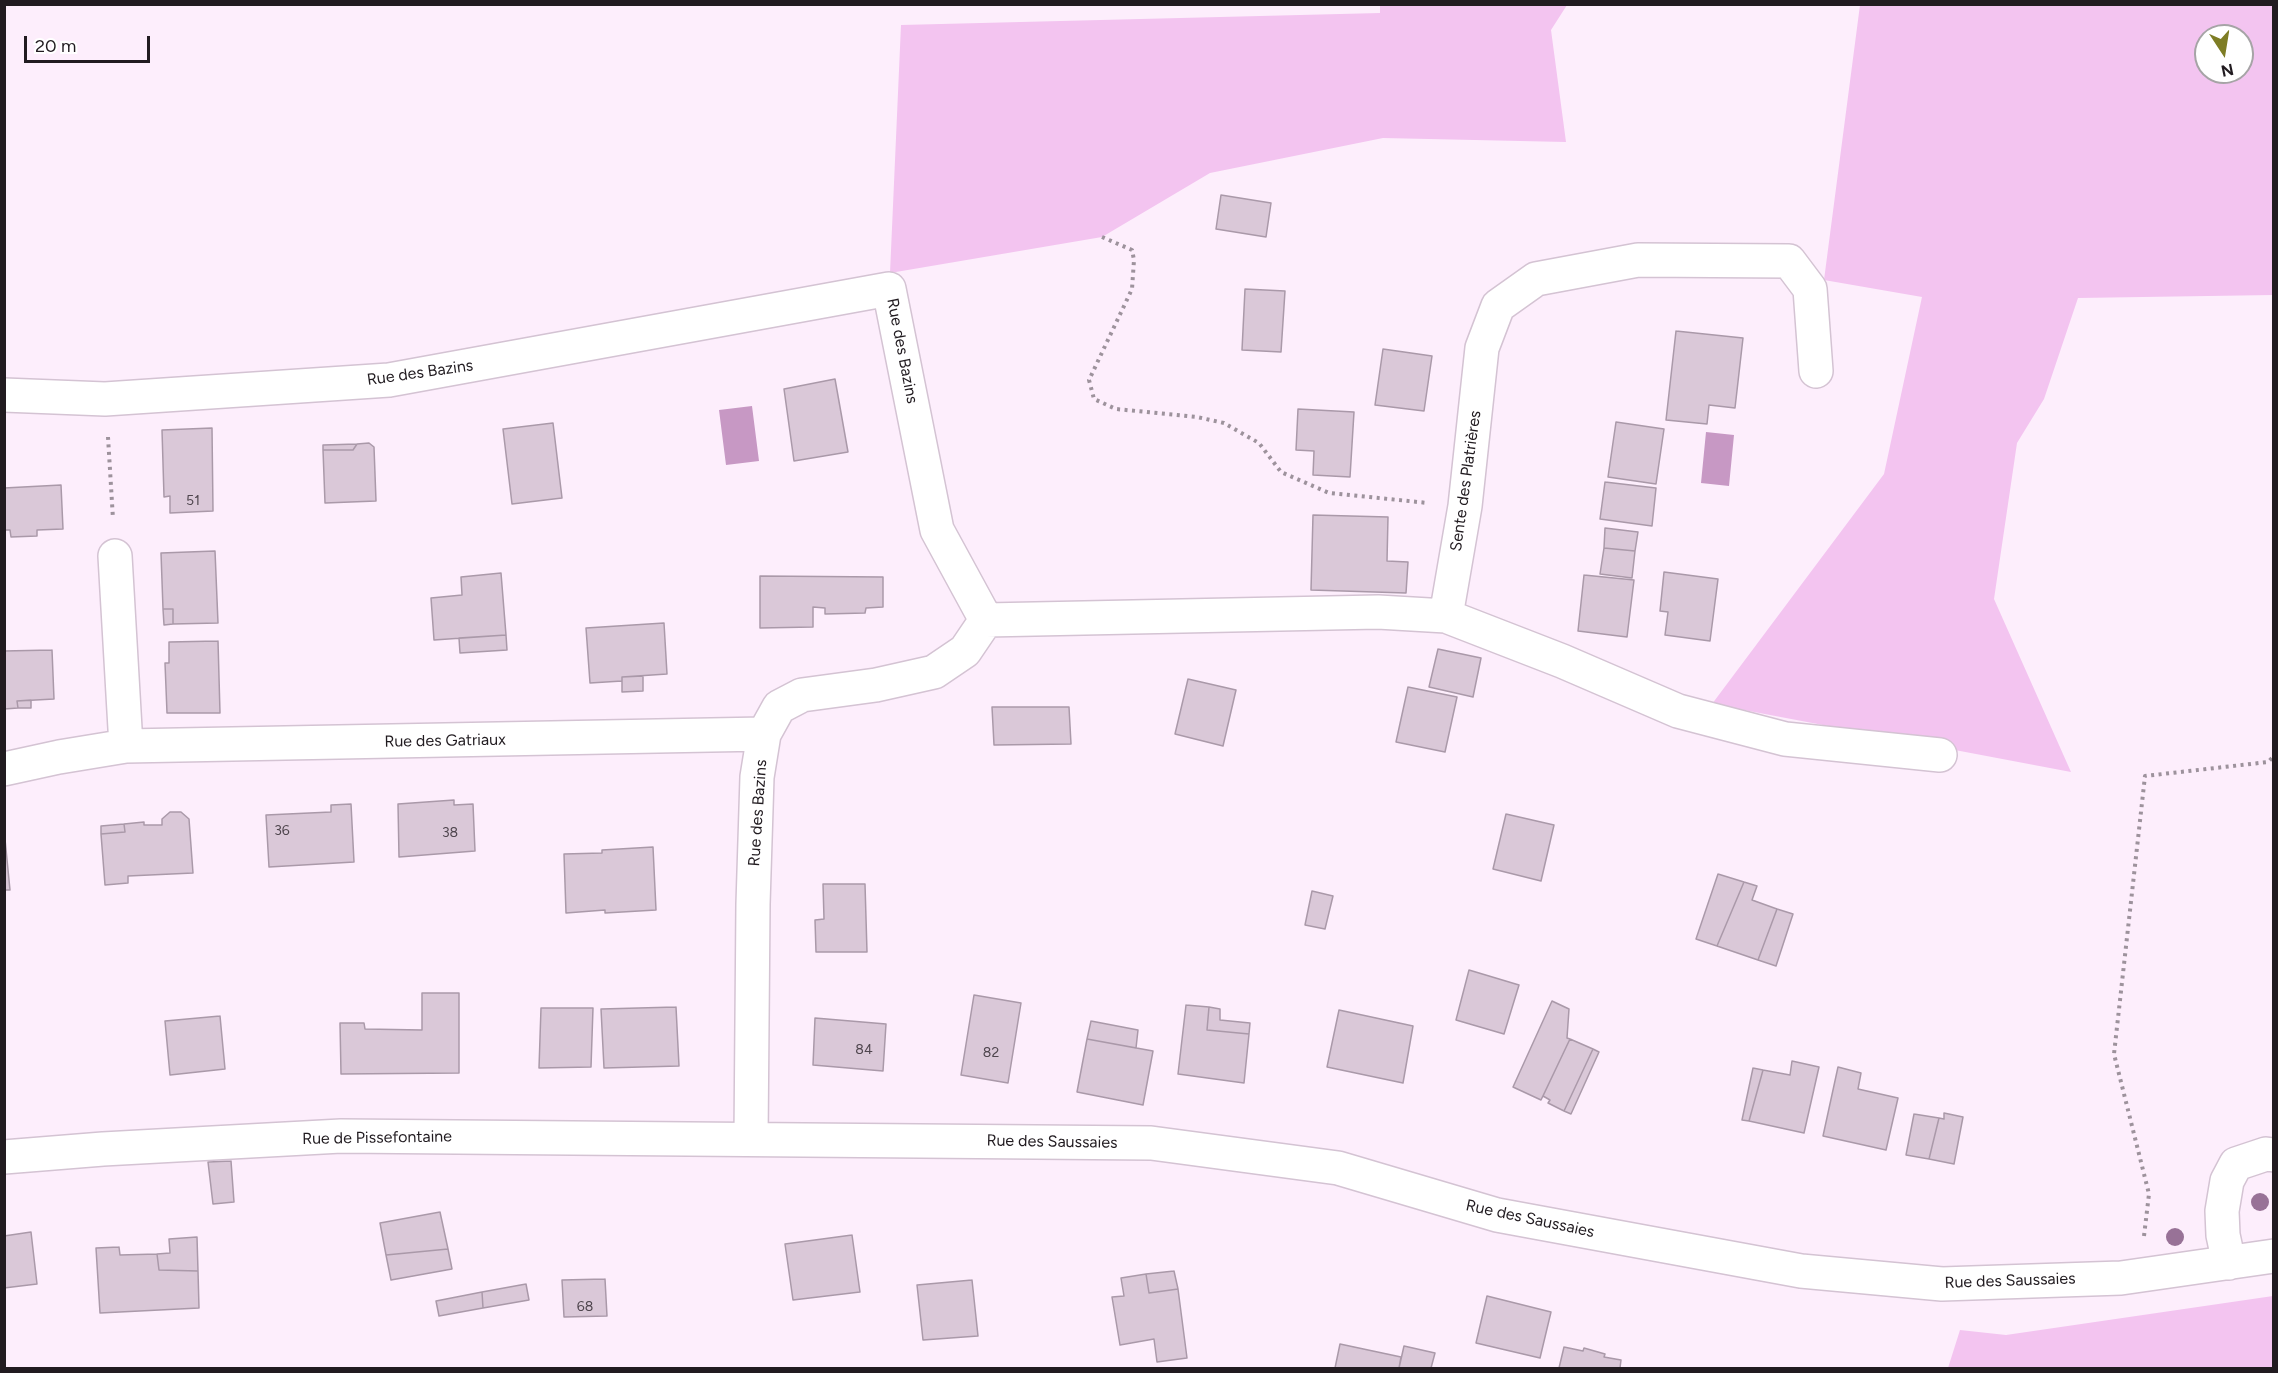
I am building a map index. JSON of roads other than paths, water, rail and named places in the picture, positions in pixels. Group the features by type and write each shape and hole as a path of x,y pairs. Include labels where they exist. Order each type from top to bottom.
{"street":[{"name":"Sente des Platrières","path":"1446,616 1465,506 1482,348 1498,306 1536,279 1638,260 1789,261 1810,290 1816,370"},
{"name":"Rue des Bazins","path":"4,395 105,399 389,380 889,289 937,530 986,620 965,651 934,672 876,685 802,695 779,707 764,734 757,777 753,904 751,1139"},
{"path":"115,556 126,746"},
{"path":"986,620 1378,612 1446,616 1562,661 1678,711 1785,739 1940,755"},
{"name":"Rue des Gatriaux","path":"4,769 126,746 764,734"},
{"name":"Rue de Pissefontaine","path":"4,1157 103,1149 341,1136 751,1139"},
{"name":"Rue des Saussaies","path":"751,1139 1150,1143 1338,1168 1497,1215 1801,1271 1942,1284 2138,1275 2274,1256"},
{"path":"2229,1263 2223,1235 2222,1210 2227,1181 2236,1164 2266,1155 2274,1155"}]}
